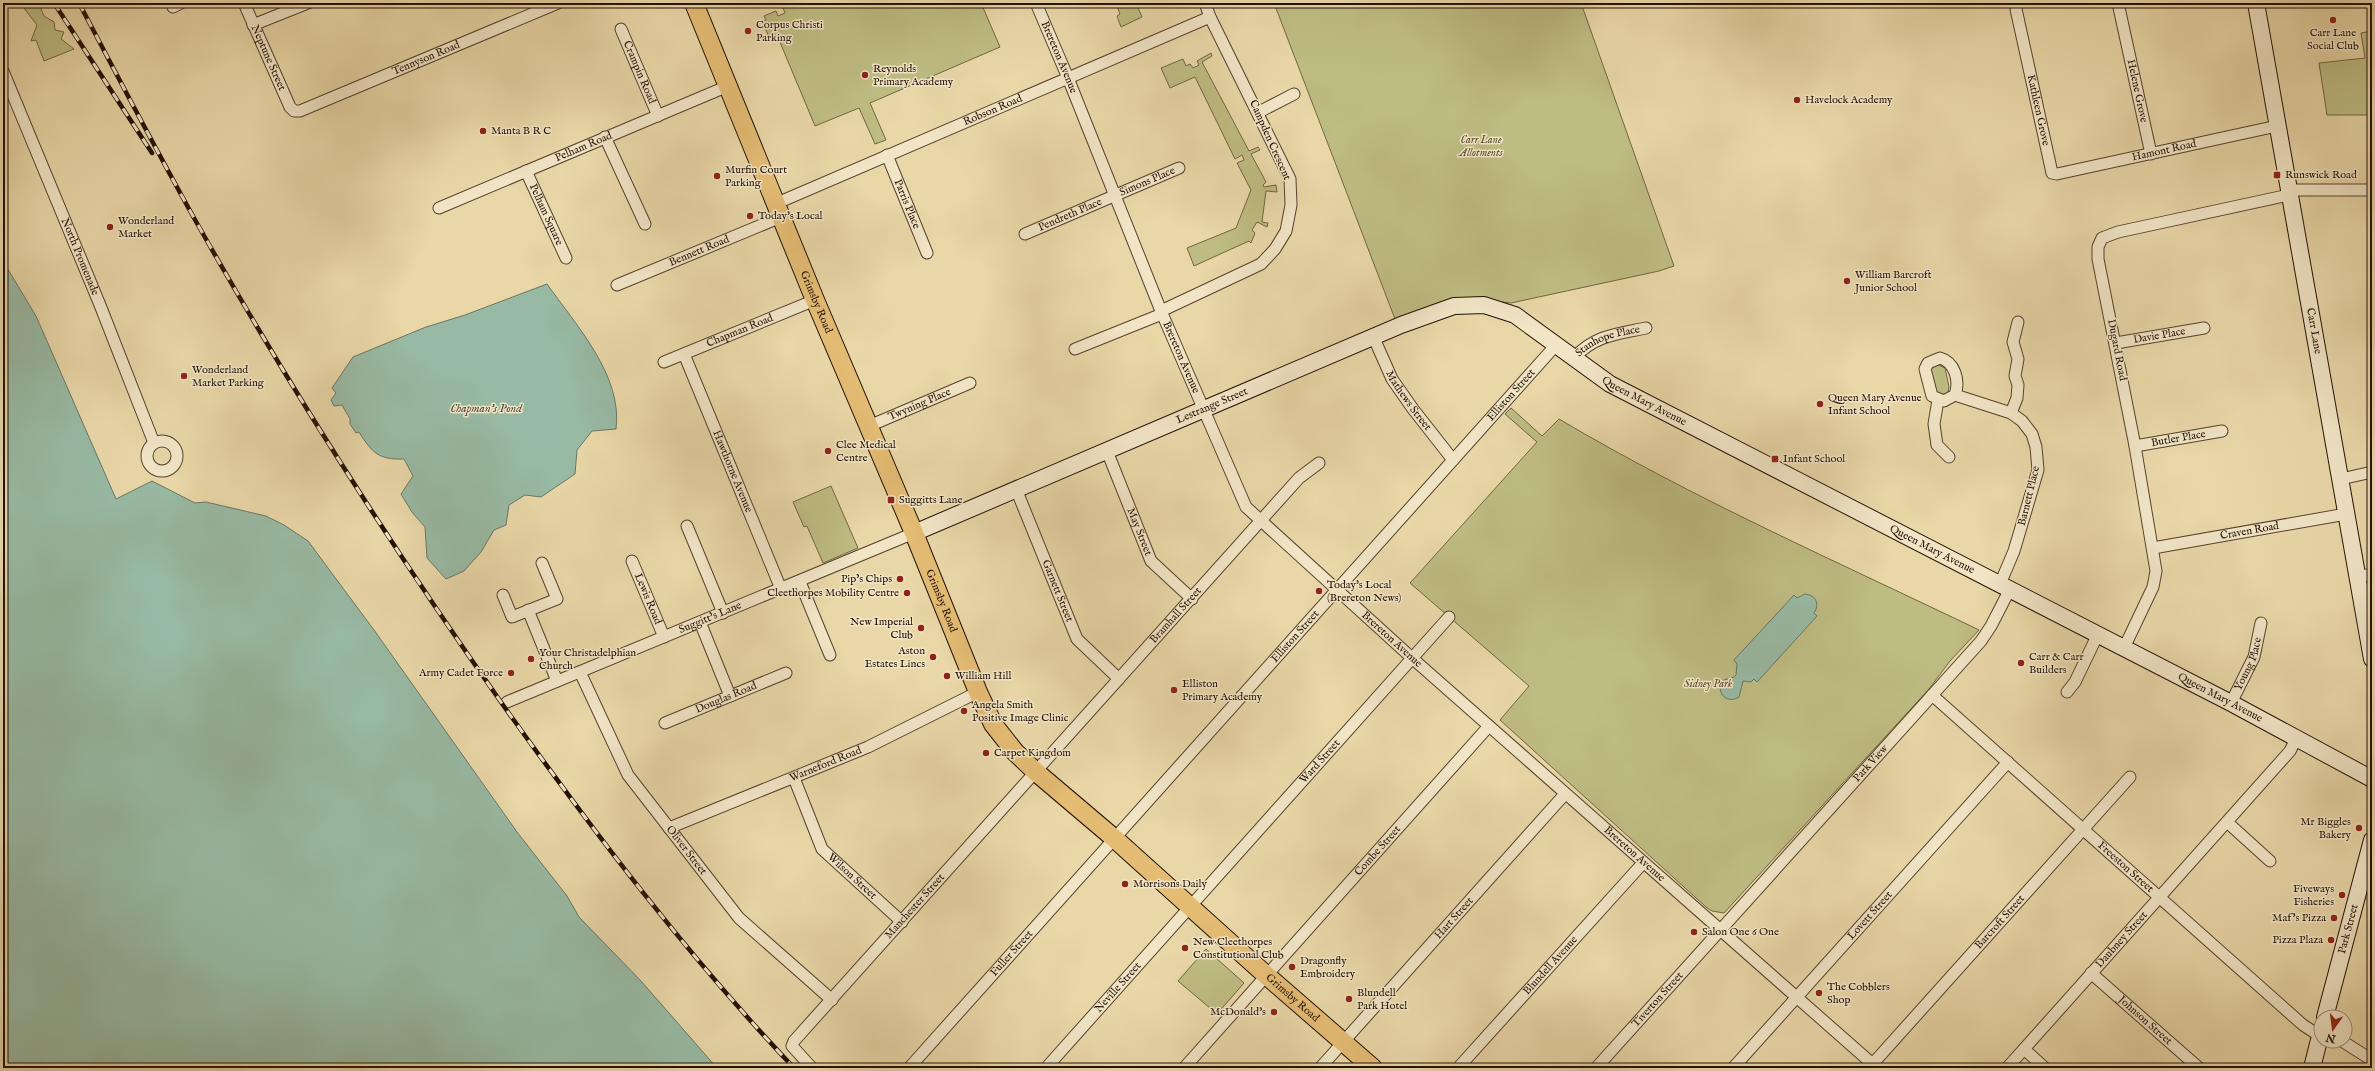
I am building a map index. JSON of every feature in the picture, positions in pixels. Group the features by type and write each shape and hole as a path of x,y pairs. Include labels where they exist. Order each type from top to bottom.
{"main road":[{"name":"Grimsby Road","path":"694,3 815,300 914,533 978,692 993,724 1015,752 1036,772 1115,839 1266,975 1373,1068"}],"street":[{"name":"Neptune Street","path":"244,3 290,107 294,111"},
{"path":"253,25 308,3"},
{"name":"Tennyson Road","path":"294,111 300,111 558,3"},
{"name":"Brereton Avenue","path":"1036,3 1068,78 1162,313 1246,507 1261,523 1412,658 1719,930 1797,997 1873,1067"},
{"name":"Campden Crescent","path":"1074,349 1162,313 1261,264 1275,248 1286,231 1291,205 1290,178 1259,112 1210,17 1205,3"},
{"name":"Kathleen Grove","path":"2018,3 2016,9 2052,173"},
{"name":"Helene Grove","path":"2118,3 2151,154"},
{"name":"Carr Lane","path":"2256,3 2346,514 2365,576 2372,659"},
{"name":"Robson Road","path":"778,210 887,155 1210,17"},
{"name":"Crampin Road","path":"621,29 658,116"},
{"name":"North Promenade","path":"3,71 100,305 154,443"},
{"name":"Pelham Road","path":"439,208 728,86"},
{"path":"1259,112 1294,94"},
{"name":"Hamont Road","path":"2052,173 2057,174 2277,126"},
{"path":"605,137 645,224"},
{"name":"Parris Place","path":"887,155 927,253"},
{"name":"Simons Place","path":"1114,196 1179,168"},
{"name":"Pelham Square","path":"526,171 566,258"},
{"path":"2289,192 2372,190"},
{"name":"Dugard Road","path":"2124,648 2153,587 2156,571 2116,343 2098,258 2098,247 2102,238 2118,232 2289,192"},
{"name":"Pendreth Place","path":"1025,234 1114,196"},
{"name":"Bennett Road","path":"618,285 778,210"},
{"name":"Chapman Road","path":"664,362 815,300"},
{"name":"Lestrange Street","path":"914,533 1204,410 1373,336 1454,306 1484,305 1514,315"},
{"name":"Queen Mary Avenue","path":"1514,315 1610,384 2368,774"},
{"path":"2011,412 2017,398 2018,385 2015,376 2018,359 2013,342 2018,322"},
{"name":"Stanhope Place","path":"1574,358 1585,346 1602,337 1646,328"},
{"name":"Davie Place","path":"2116,343 2204,328"},
{"name":"Mathews Street","path":"1373,336 1392,379 1413,409 1453,460"},
{"name":"Elliston Street","path":"1115,839 1556,345"},
{"name":"Hawthorne Avenue","path":"684,354 781,589"},
{"path":"1934,360 1946,360 1953,366 1957,386 1955,395 1944,401 1938,400 1930,391 1925,369 1934,360"},
{"name":"Twyning Place","path":"868,426 970,384"},
{"name":"Barnett Place","path":"1955,395 2011,412 2022,421 2032,434 2036,447 2038,470 2005,586"},
{"path":"1938,400 1934,424 1933,447 1949,457"},
{"name":"Butler Place","path":"2135,446 2222,431"},
{"name":"May Street","path":"1107,450 1151,560 1192,599"},
{"name":"Bramhall Street","path":"1036,772 1261,523 1299,478 1319,463"},
{"path":"2341,479 2372,472"},
{"name":"Garnett Street","path":"1016,489 1077,640 1119,679"},
{"name":"Craven Road","path":"2153,548 2346,514"},
{"path":"687,526 723,613"},
{"name":"Suggitt's Lane","path":"507,702 800,582 914,533"},
{"name":"Lewis Road","path":"632,561 664,637"},
{"path":"503,595 512,617 557,599 542,562"},
{"path":"800,582 830,655"},
{"name":"Park View","path":"1719,930 1932,695 1991,626 2005,586"},
{"path":"528,610 557,682"},
{"name":"Ward Street","path":"1190,907 1449,617"},
{"path":"700,622 730,696"},
{"name":"Young Place","path":"2231,703 2254,657 2261,623"},
{"path":"2067,692 2075,682 2098,634"},
{"name":"Oliver Street","path":"580,672 628,775 739,918 832,1000"},
{"name":"Douglas Road","path":"665,723 786,673"},
{"name":"Warneford Road","path":"669,828 868,748 978,692"},
{"name":"Freeston Street","path":"1932,695 2303,1025 2313,1030"},
{"name":"Combe Street","path":"1184,1068 1489,726"},
{"name":"Daubney Street","path":"2007,1068 2290,751 2297,737"},
{"name":"Lovett Street","path":"1733,1068 2008,762"},
{"name":"Manchester Street","path":"812,1068 794,1050 794,1041 1036,772"},
{"name":"Barcroft Street","path":"1873,1067 2130,777"},
{"name":"Wilson Street","path":"794,778 822,849 902,922"},
{"name":"Hart Street","path":"1320,1068 1566,794"},
{"path":"2227,822 2270,861"},
{"name":"Fuller Street","path":"909,1068 1115,839"},
{"name":"Park Street","path":"2327,1009 2372,840"},
{"name":"Blundell Avenue","path":"1458,1068 1643,862"},
{"name":"Neville Street","path":"1046,1068 1190,907"},
{"name":"Tiverton Street","path":"1596,1068 1719,930"},
{"name":"Johnson Street","path":"2091,973 2198,1068"},
{"path":"2353,1048 2372,1060"},
{"path":"2024,1049 2045,1068"},
{"path":"2312,1068 2317,1049"}],"green space":[{"path":"20,3 45,3 41,9 44,16 54,22 55,30 64,32 61,39 74,49 44,61 36,40 31,41 37,25"},
{"name":"Reynolds Primary Academy","path":"781,3 981,3 1000,47 870,103 886,140 875,144 859,108 815,126 777,35 769,37 762,21 766,20 764,16 776,11 778,16 785,13"},
{"path":"1125,3 1136,3 1142,17 1121,27 1117,16 1120,14 1117,6"},
{"name":"Carr Lane Allotments","path":"1274,3 1581,3 1674,266 1659,271 1511,303 1487,300 1395,319"},
{"path":"2372,31 2372,115 2327,115 2319,63 2365,58 2361,33"},
{"path":"1211,53 1212,56 1202,62 1249,151 1258,147 1260,150 1251,154 1266,182 1263,185 1264,187 1276,185 1277,192 1266,191 1262,222 1268,223 1267,227 1257,222 1252,230 1255,233 1251,243 1249,241 1194,266 1187,248 1236,228 1251,190 1237,163 1244,160 1242,155 1235,159 1195,77 1170,88 1161,68 1183,59 1186,66 1190,64 1193,68 1199,65 1197,61"},
{"path":"1936,364 1945,368 1949,387 1948,393 1943,395 1937,394 1930,371"},
{"name":"Sidney Park","path":"1511,408 1542,436 1559,419 1714,503 1979,630 1950,661 1929,689 1724,913 1712,911 1706,907 1500,720 1529,686 1410,583 1537,442 1505,414"},
{"path":"831,486 858,548 823,563 807,526 804,527 793,502"},
{"path":"1206,949 1244,983 1217,1014 1178,981"}],"water":[{"path":"3,261 36,316 116,499 152,481 195,503 206,502 266,516 284,525 308,541 374,630 517,832 567,896 579,917 641,981 717,1068 3,1068"},
{"name":"Chapman's Pond","path":"547,284 595,352 605,371 612,390 616,409 616,429 592,431 577,450 575,474 541,497 525,495 509,505 506,525 494,530 481,552 464,571 446,579 427,558 425,527 412,512 401,494 413,476 404,459 388,458 377,454 372,450 359,432 356,433 350,424 350,419 342,405 334,406 331,400 336,393 332,388 353,357 426,327 465,315"},
{"path":"1805,594 1812,596 1816,600 1817,606 1814,613 1817,616 1757,682 1754,679 1751,682 1743,681 1739,697 1730,699 1723,696 1720,688 1721,684 1724,680 1736,675 1737,664 1734,660 1794,595 1797,598"}],"railway":[{"path":"54,3 152,153"},
{"path":"79,3 168,170 233,287 344,469 422,588 503,705 606,845 716,981 794,1068"}],"place":[{"name":"Carr Lane Social Club","path":"2333,20"},
{"name":"Corpus Christi Parking","path":"748,31"},
{"name":"Reynolds Primary Academy","path":"865,75"},
{"name":"Havelock Academy","path":"1797,100"},
{"name":"Manta B R C","path":"483,131"},
{"name":"Runswick Road","path":"2277,175"},
{"name":"Murfin Court Parking","path":"717,176"},
{"name":"Today's Local","path":"750,216"},
{"name":"Wonderland Market","path":"110,227"},
{"name":"William Barcroft Junior School","path":"1847,281"},
{"name":"Wonderland Market Parking","path":"184,376"},
{"name":"Queen Mary Avenue Infant School","path":"1820,404"},
{"name":"Clee Medical Centre","path":"828,451"},
{"name":"Infant School","path":"1775,459"},
{"name":"Suggitts Lane","path":"891,500"},
{"name":"Pip’s Chips","path":"900,579"},
{"name":"Today's Local (Brereton News)","path":"1319,591"},
{"name":"Cleethorpes Mobility Centre","path":"907,593"},
{"name":"New Imperial Club","path":"921,628"},
{"name":"Aston Estates Lincs","path":"933,657"},
{"name":"Your Christadelphian Church","path":"531,659"},
{"name":"Carr & Carr Builders","path":"2021,663"},
{"name":"Army Cadet Force","path":"511,673"},
{"name":"William Hill","path":"947,676"},
{"name":"Elliston Primary Academy","path":"1174,690"},
{"name":"Angela Smith Positive Image Clinic","path":"964,711"},
{"name":"Carpet Kingdom","path":"986,753"},
{"name":"Mr Biggles Bakery","path":"2359,828"},
{"name":"Morrisons Daily","path":"1125,884"},
{"name":"Fiveways Fisheries","path":"2342,895"},
{"name":"Maf's Pizza","path":"2334,918"},
{"name":"Salon One 6 One","path":"1694,932"},
{"name":"Pizza Plaza","path":"2331,940"},
{"name":"New Cleethorpes Constitutional Club","path":"1185,948"},
{"name":"Dragonfly Embroidery","path":"1292,967"},
{"name":"The Cobblers Shop","path":"1819,993"},
{"name":"Blundell Park Hotel","path":"1349,999"},
{"name":"McDonald's","path":"1274,1012"}]}
